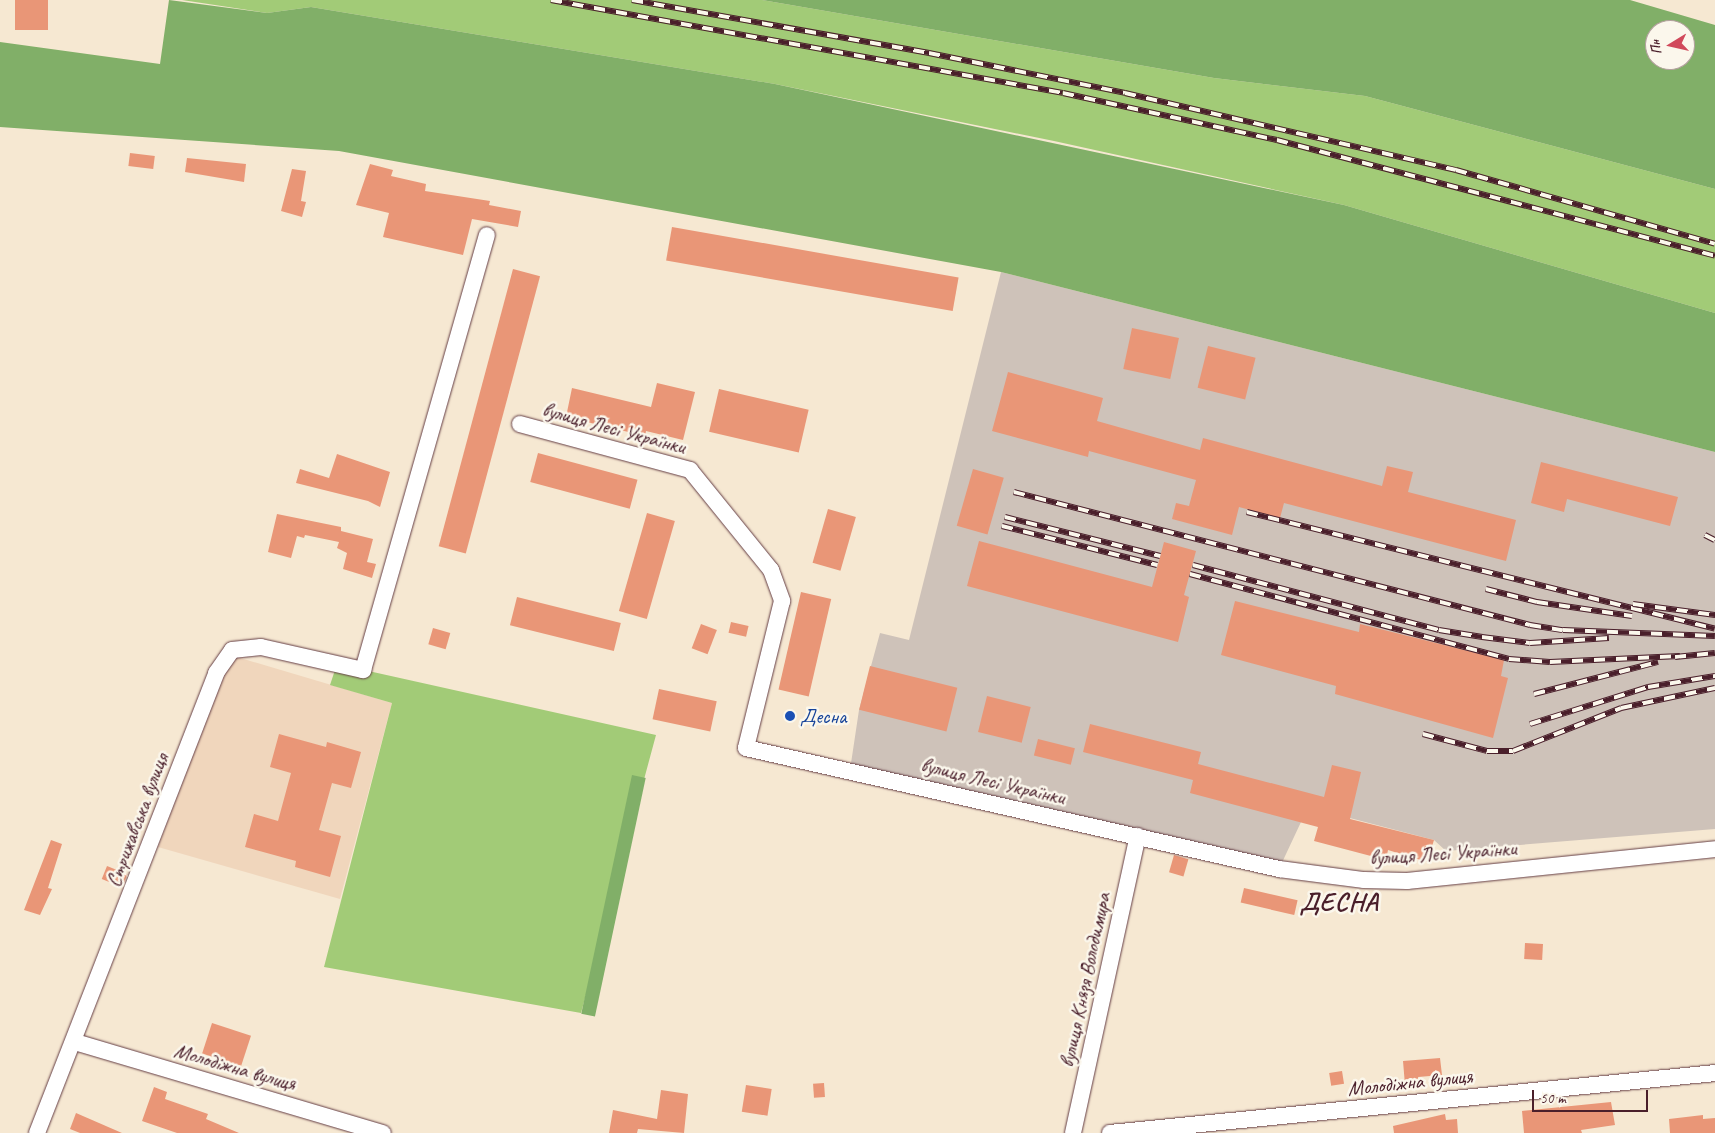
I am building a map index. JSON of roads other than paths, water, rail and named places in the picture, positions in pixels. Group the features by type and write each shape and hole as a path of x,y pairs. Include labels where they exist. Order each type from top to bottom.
{"street":[{"name":"Стрижавська вулиця","path":"37,1133 75,1042 216,673 232,650 261,647 363,670 487,235"},
{"name":"вулиця Лесі Українки","path":"520,424 690,470 771,570 782,601 746,748 1280,869 1385,881 1715,849"},
{"name":"вулиця Князя Володимира","path":"1073,1133 1138,836"},
{"name":"Молодіжна вулиця","path":"75,1042 383,1133"},
{"name":"Молодіжна вулиця","path":"1110,1133 1715,1073"}],"railway":[{"path":"551,0 1063,93 1277,140 1715,256"},
{"path":"632,0 929,53 1125,93 1456,170 1715,244"},
{"path":"1014,492 1530,625 1563,630 1715,636"},
{"path":"1247,512 1715,629"},
{"path":"1005,517 1160,556"},
{"path":"1002,526 1157,565"},
{"path":"1705,535 1715,540"},
{"path":"1193,565 1439,630 1530,643 1609,638"},
{"path":"1190,574 1509,659 1550,662 1680,656"},
{"path":"1486,589 1537,602 1632,616"},
{"path":"1633,604 1715,615"},
{"path":"1675,657 1715,653"},
{"path":"1534,694 1658,662"},
{"path":"1530,724 1648,687 1715,676"},
{"path":"1423,734 1487,751 1513,751 1621,708 1715,688"}],"place":[{"name":"Десна","path":"790,716"}],"district":[{"name":"ДЕСНА","path":"1339,902"}]}
